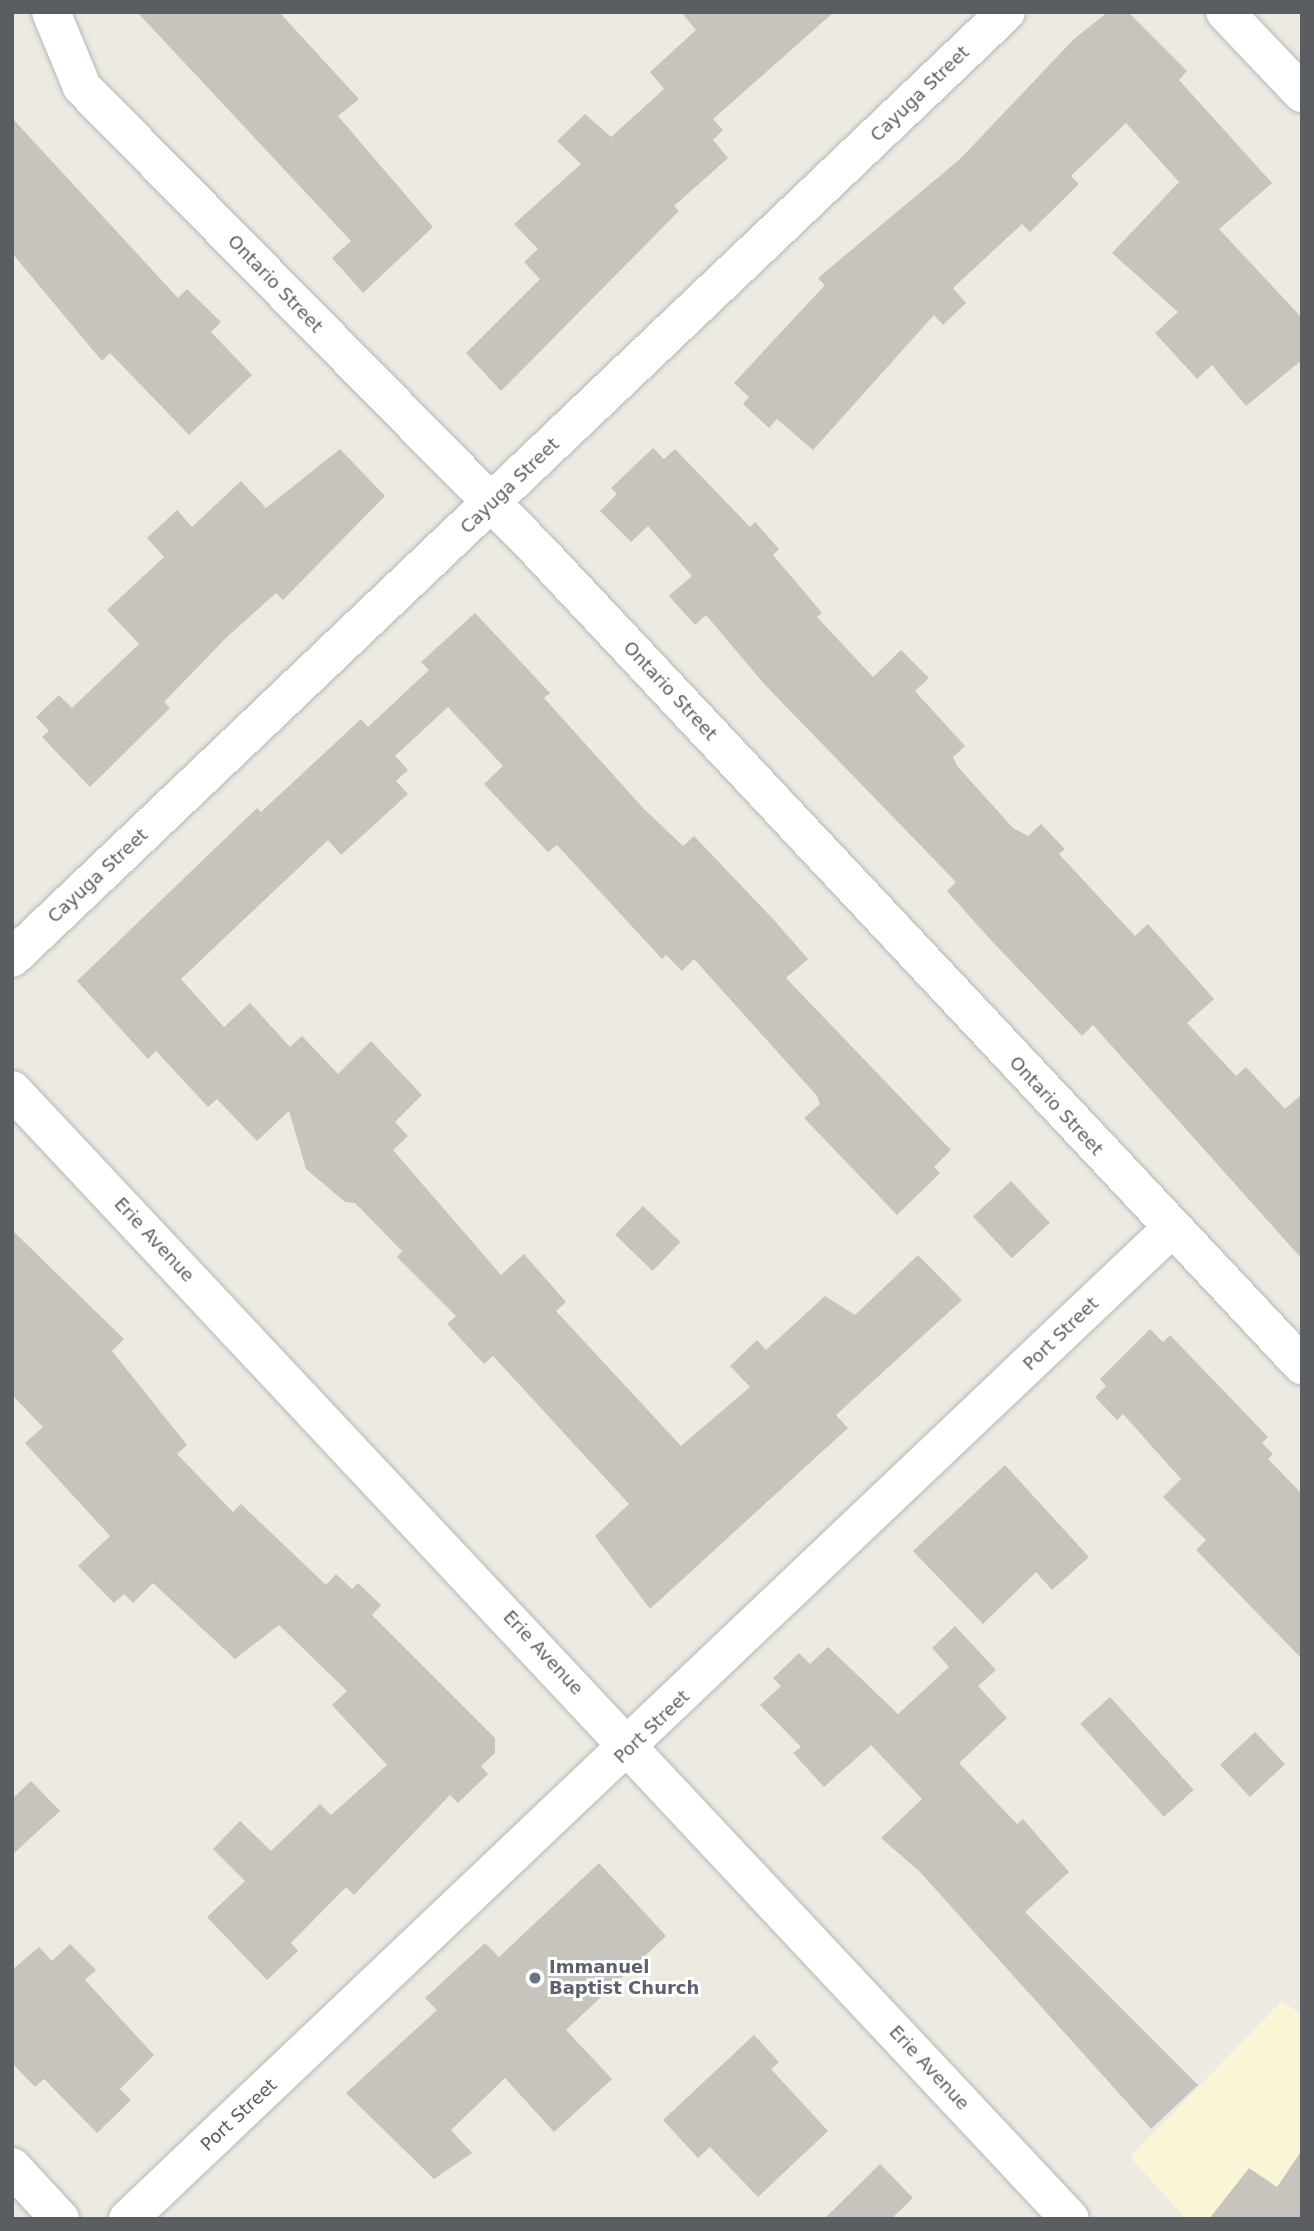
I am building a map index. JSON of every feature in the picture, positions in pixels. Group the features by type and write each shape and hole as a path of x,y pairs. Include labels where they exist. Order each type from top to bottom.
{"street":[{"name":"Ontario Street","path":"51,12 82,87 492,503 1171,1229 1302,1365"},
{"name":"Cayuga Street","path":"12,958 1006,12"},
{"path":"1225,12 1302,93"},
{"name":"Erie Avenue","path":"12,1090 631,1747 1070,2219"},
{"name":"Port Street","path":"128,2219 631,1747 1171,1229"},
{"path":"12,2167 60,2219"}],"shaded area":[{"path":"1282,2001 1302,2015 1302,2219 1186,2219 1130,2157"}],"building":[{"path":"137,12 279,12 359,99 338,116 433,227 363,293 332,258 351,241"},
{"path":"681,12 834,12 713,119 723,130 713,140 728,158 674,206 679,211 501,391 466,353 540,279 524,262 538,249 514,224 581,164 557,141 585,114 611,137 664,89 650,72 696,30"},
{"path":"1108,12 1128,12 1187,71 1179,80 1272,183 1219,229 1302,318 1302,360 1246,406 1212,365 1197,379 1155,333 1178,312 1112,253 1179,182 1126,123 1071,176 1079,184 1030,232 1022,224 953,288 966,303 943,325 934,315 813,450 777,419 769,428 743,404 749,397 734,383 825,285 818,278 960,159 1074,39"},
{"path":"12,118 178,298 187,289 221,322 211,332 252,375 189,435 110,353 102,361 12,253"},
{"path":"653,448 664,459 675,449 750,527 755,522 779,549 773,555 822,613 817,617 873,677 901,650 929,678 915,691 965,746 953,757 958,767 1013,828 1028,836 1041,824 1065,849 1059,854 1135,936 1148,924 1214,999 1187,1023 1236,1076 1246,1067 1285,1109 1302,1094 1302,1259 1093,1025 1082,1036 988,937 947,891 956,882 766,686 706,615 695,625 669,596 692,576 648,526 631,542 600,511 617,494 611,488"},
{"path":"340,449 385,496 283,600 276,593 227,637 164,702 170,708 90,787 42,737 49,731 36,717 59,695 72,708 139,644 107,610 164,557 147,538 177,510 192,527 241,481 266,508"},
{"path":"475,613 550,693 544,698 644,809 683,846 694,836 774,920 808,959 786,978 951,1150 934,1167 940,1173 897,1215 804,1118 820,1104 817,1096 694,959 682,971 666,955 662,959 557,845 548,852 484,784 503,766 448,707 395,756 408,770 396,781 408,794 341,855 328,840 181,979 224,1027 250,1003 290,1047 302,1036 338,1074 371,1041 422,1095 395,1122 408,1136 393,1150 501,1275 524,1254 566,1302 556,1311 681,1446 750,1387 730,1366 757,1340 766,1350 825,1296 855,1315 918,1255 962,1300 836,1415 848,1428 650,1609 595,1536 629,1504 493,1356 484,1364 447,1324 456,1316 397,1257 402,1251 355,1203 345,1202 306,1169 289,1111 257,1141 217,1099 208,1107 156,1051 148,1059 77,981 257,808 261,812 361,719 368,727 429,670 421,662"},
{"path":"1011,1181 1050,1223 1012,1258 973,1216"},
{"path":"643,1206 680,1242 653,1271 615,1235"},
{"path":"12,1230 124,1339 112,1351 187,1445 177,1454 233,1512 241,1504 326,1585 336,1574 352,1589 358,1583 381,1605 372,1615 495,1738 495,1753 481,1766 488,1774 458,1803 450,1795 354,1895 346,1887 291,1943 298,1951 267,1980 207,1917 245,1881 213,1849 240,1821 271,1851 320,1804 331,1815 387,1765 332,1705 347,1691 279,1625 235,1659 153,1583 133,1603 124,1594 114,1603 78,1566 110,1536 25,1443 43,1427 12,1395"},
{"path":"1150,1329 1163,1342 1170,1335 1268,1437 1262,1443 1273,1454 1268,1459 1302,1494 1302,1659 1196,1550 1206,1540 1163,1497 1181,1479 1123,1414 1117,1420 1095,1397 1106,1386 1100,1379"},
{"path":"1005,1465 1089,1557 1052,1590 1036,1572 983,1624 913,1551"},
{"path":"955,1626 996,1670 978,1686 1007,1718 959,1763 1017,1824 1023,1819 1069,1872 1025,1912 1198,2085 1151,2129 920,1872 881,1838 922,1799 871,1745 824,1787 793,1753 801,1747 760,1705 781,1686 773,1678 799,1653 810,1664 828,1647 898,1714 949,1667 932,1648"},
{"path":"1110,1697 1194,1790 1164,1817 1080,1724"},
{"path":"1255,1732 1285,1764 1250,1797 1220,1765"},
{"path":"31,1781 60,1811 12,1855 12,1799"},
{"name":"Immanuel Baptist Church","path":"599,1863 666,1936 566,2030 612,2079 554,2132 505,2078 451,2130 472,2153 434,2179 346,2093 437,2010 425,1998 485,1943 499,1957"},
{"path":"70,1944 96,1970 85,1980 154,2055 120,2089 131,2100 97,2133 44,2079 35,2087 12,2063 12,1970 39,1947 52,1961"},
{"path":"754,2035 779,2062 771,2069 828,2131 758,2197 710,2147 698,2158 663,2120"},
{"path":"1302,2150 1302,2219 1209,2219 1249,2168 1277,2187"},
{"path":"880,2164 913,2198 891,2219 824,2219"}],"place":[{"name":"Immanuel Baptist Church","path":"535,1978"}]}
